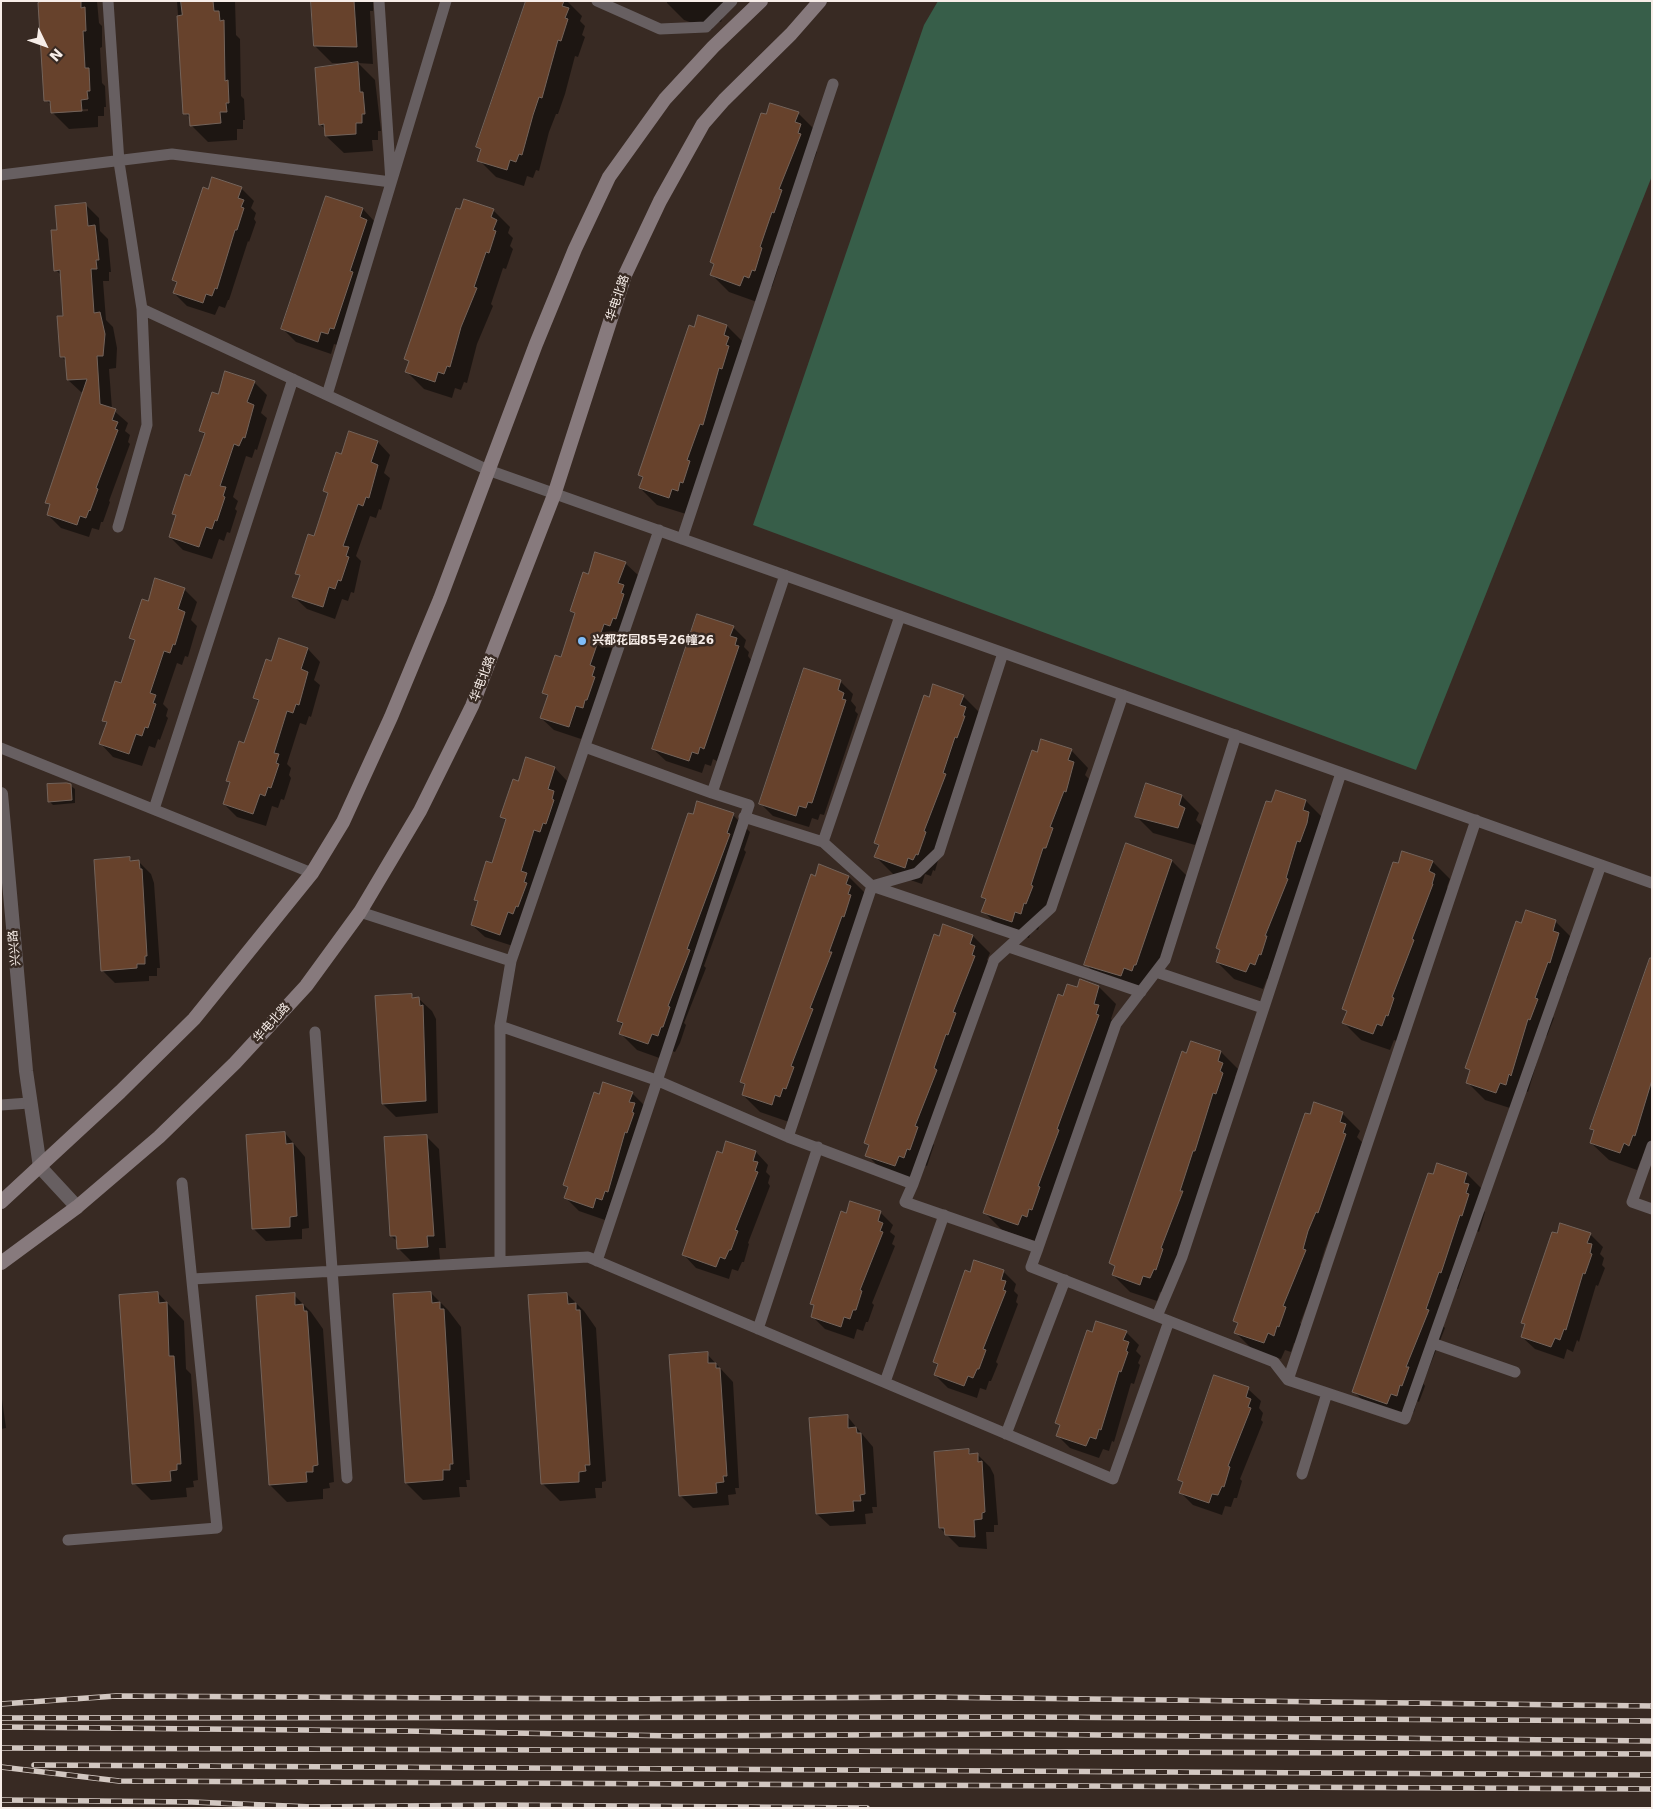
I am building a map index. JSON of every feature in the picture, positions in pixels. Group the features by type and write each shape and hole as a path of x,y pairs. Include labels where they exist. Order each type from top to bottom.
{"main road":[{"path":"1,1202 194,1019 312,873 343,822 391,717 440,599 488,470 575,249 609,177 665,99 713,47 761,1"},
{"name":"华电北路","path":"1,1263 77,1207 159,1137 235,1063 306,986 360,912 420,812 472,706 554,495 625,275 660,201 703,124 724,100 791,34 820,1"}],"street":[{"name":"兴兴路","path":"1,794 29,1103 40,1167"},
{"path":"40,1167 77,1207"}],"lane":[{"path":"108,1 119,162 142,309 147,425 118,527"},
{"path":"379,1 391,182"},
{"path":"328,395 446,1"},
{"path":"596,1 660,29 706,27 732,1"},
{"path":"682,539 833,84"},
{"path":"1,175 172,154 391,182"},
{"path":"142,309 488,470 1652,883"},
{"path":"154,809 293,379"},
{"path":"500,1262 500,1026 511,961 659,530"},
{"path":"712,793 785,575"},
{"path":"823,842 900,616"},
{"path":"872,886 917,872 938,852 1003,653"},
{"path":"1038,1248 905,1202 994,960 1051,908 1123,695"},
{"path":"1236,735 1165,960 1116,1024 1031,1267 1274,1362 1288,1380 1404,1419 1601,865"},
{"path":"585,747 749,805 597,1261"},
{"path":"1,748 312,873"},
{"path":"1157,1316 1182,1257 1341,772"},
{"path":"744,817 823,842 872,886 1020,936"},
{"path":"1288,1380 1476,820"},
{"path":"788,1137 872,886"},
{"path":"360,912 511,961"},
{"path":"1008,947 1141,992"},
{"path":"1156,972 1263,1008"},
{"path":"500,1026 656,1080 788,1137 912,1184"},
{"path":"315,1032 347,1478"},
{"path":"1,1105 29,1103"},
{"path":"1652,1146 1632,1202 1652,1209"},
{"path":"758,1329 818,1147"},
{"path":"68,1540 216,1528 182,1183"},
{"path":"884,1382 944,1215"},
{"path":"192,1279 588,1257 1113,1479 1169,1321"},
{"path":"1006,1434 1065,1280"},
{"path":"1432,1343 1515,1372"},
{"path":"1302,1474 1327,1393"}],"green space":[{"path":"938,1 1652,1 1652,176 1416,770 753,525 924,25"}],"building":[{"path":"43,1 81,1 81,8 85,7 86,31 83,31 85,68 89,68 90,91 87,91 88,99 81,100 82,111 51,113 50,101 44,101 38,3"},
{"path":"181,1 213,1 214,11 219,11 220,21 224,20 225,81 228,80 229,103 226,103 227,112 220,112 221,123 190,126 189,114 183,114 177,16 182,15"},
{"path":"311,1 354,1 357,47 314,46"},
{"path":"526,1 564,1 562,6 569,8 565,18 568,19 561,41 558,40 542,98 539,97 522,155 519,154 516,162 510,160 507,170 477,161 481,149 476,147"},
{"path":"358,62 360,92 363,92 365,114 362,114 362,123 356,123 356,134 325,136 324,124 319,125 315,68"},
{"path":"770,103 799,112 795,122 801,124 798,133 801,134 779,189 782,190 760,247 762,248 755,271 752,270 749,278 744,276 740,286 710,275 714,264 710,262 761,113 766,114"},
{"path":"212,177 242,187 238,198 244,200 241,207 244,208 237,230 235,230 217,289 215,288 212,296 206,294 203,303 173,293 177,282 172,280 203,187 208,189"},
{"path":"326,196 363,208 360,217 367,220 350,271 353,272 334,329 330,328 328,334 321,332 318,342 281,329"},
{"path":"464,199 494,209 491,217 497,220 493,230 496,231 489,253 486,252 474,287 477,288 461,327 450,367 447,366 444,374 438,372 435,382 405,372 409,361 404,359 456,208 460,209"},
{"path":"86,203 88,226 95,225 99,260 96,260 97,269 91,269 94,313 100,312 105,334 103,356 97,356 100,404 116,409 112,420 118,422 115,429 118,430 96,488 98,489 90,511 86,518 80,516 77,525 47,515 50,504 45,503 87,379 67,380 65,357 60,357 57,316 63,316 60,270 54,271 51,230 57,230 55,206"},
{"path":"698,315 727,325 724,335 729,337 726,345 729,346 722,369 719,368 703,425 700,424 687,460 690,461 683,483 680,482 678,491 672,489 669,498 639,488 643,477 638,475 689,325 694,327"},
{"path":"225,371 255,381 247,402 254,405 245,438 243,437 239,446 234,444 220,486 226,487 223,496 225,497 217,521 215,520 212,529 206,527 199,547 169,537 176,515 172,514 185,474 190,476 205,433 199,431 212,392 218,394"},
{"path":"349,431 378,441 371,462 378,465 369,498 366,497 363,506 358,504 343,546 349,547 346,556 349,557 341,581 338,580 335,589 329,587 323,607 292,597 300,575 295,574 308,534 314,536 328,493 323,491 336,452 341,454"},
{"name":"兴都花园85号26幢26","path":"595,552 626,562 618,583 624,585 621,593 624,594 616,619 613,618 610,626 604,624 590,665 595,667 592,676 595,677 583,708 576,706 569,727 540,718 548,695 542,693 555,655 561,657 575,613 570,611 583,572 588,574"},
{"path":"155,578 185,588 178,609 185,612 175,645 173,644 170,653 164,651 150,693 156,695 153,703 156,704 148,728 145,727 142,736 136,734 129,754 99,744 107,722 102,721 115,681 121,683 135,640 129,638 142,599 148,601"},
{"path":"697,614 734,626 730,636 737,638 735,645 739,646 704,749 700,747 698,754 692,752 689,761 652,749"},
{"path":"279,638 308,648 301,669 308,672 299,705 296,704 293,713 287,711 274,753 279,754 276,763 279,764 271,788 268,787 265,796 260,794 253,814 223,804 230,782 226,781 239,741 244,743 259,700 253,698 266,659 271,661"},
{"path":"804,668 841,680 838,690 844,693 842,699 846,700 812,803 808,802 806,808 799,806 796,816 759,804"},
{"path":"933,684 964,695 960,705 966,707 963,716 965,716 957,738 955,737 943,773 946,774 924,831 926,832 918,855 916,854 913,860 908,858 905,868 874,857 879,845 874,843 924,695 929,697"},
{"path":"1041,739 1072,749 1068,760 1074,762 1066,792 1064,791 1050,827 1053,828 1046,848 1043,848 1031,885 1033,886 1026,904 1024,903 1021,914 1015,912 1012,922 981,912 986,899 981,897 1032,750 1037,752"},
{"path":"526,757 555,767 548,789 554,791 552,799 554,800 546,824 543,823 540,832 534,830 521,871 527,873 524,882 527,883 518,907 516,906 513,914 508,912 500,935 471,925 478,901 474,900 486,861 492,863 506,819 500,817 513,779 518,781"},
{"path":"1146,783 1182,795 1179,805 1185,808 1178,828 1135,817"},
{"path":"47,784 71,784 72,800 48,802"},
{"path":"1276,790 1306,800 1303,810 1309,812 1300,842 1297,841 1286,878 1288,879 1265,936 1267,936 1261,955 1259,954 1255,965 1250,963 1246,972 1216,962 1220,950 1216,948 1266,801 1271,802"},
{"path":"697,801 734,813 727,833 730,834 687,949 690,950 668,1006 670,1007 663,1027 661,1027 658,1036 652,1034 648,1044 619,1034 623,1023 617,1021 688,813 693,814"},
{"path":"1126,843 1172,860 1136,965 1134,965 1132,971 1124,968 1121,976 1084,965"},
{"path":"1402,851 1433,861 1429,871 1435,874 1412,939 1414,940 1392,997 1394,998 1388,1016 1386,1015 1382,1026 1377,1024 1373,1034 1342,1023 1347,1011 1342,1009 1393,862 1398,863"},
{"path":"130,857 130,861 139,860 140,869 142,869 147,956 145,956 145,964 137,964 137,968 101,971 94,860"},
{"path":"819,864 849,876 846,884 851,886 848,894 851,895 829,952 832,952 810,1008 813,1009 791,1066 794,1067 786,1089 783,1088 780,1097 775,1095 772,1105 742,1095 745,1084 740,1082 811,874 815,876"},
{"path":"1526,910 1556,920 1553,931 1559,933 1550,963 1548,962 1535,998 1538,999 1530,1020 1528,1019 1511,1076 1509,1074 1506,1085 1500,1083 1496,1093 1466,1083 1470,1070 1465,1068 1516,921 1521,923"},
{"path":"943,924 973,935 970,944 975,946 972,955 975,956 953,1012 956,1013 948,1035 946,1034 934,1068 937,1070 915,1126 918,1127 910,1150 907,1149 904,1158 899,1156 895,1166 865,1156 869,1145 864,1143 934,934 939,936"},
{"path":"1650,958 1652,958 1652,1080 1635,1136 1633,1135 1629,1146 1624,1143 1620,1153 1590,1143 1594,1130 1590,1129"},
{"path":"1080,979 1099,986 1094,1004 1099,1005 1096,1014 1099,1015 1057,1129 1059,1130 1038,1186 1040,1187 1032,1210 1029,1209 1027,1217 1022,1215 1018,1225 983,1213 1058,994 1063,996 1067,984 1077,987"},
{"path":"412,994 412,998 419,997 420,1006 423,1005 426,1101 382,1104 375,996"},
{"path":"1191,1041 1221,1051 1218,1061 1223,1063 1220,1071 1223,1073 1216,1094 1213,1093 1195,1151 1193,1151 1180,1191 1183,1191 1161,1248 1163,1249 1156,1270 1154,1269 1150,1278 1143,1276 1140,1285 1112,1275 1115,1266 1109,1263 1182,1051 1186,1053"},
{"path":"603,1082 633,1092 629,1102 635,1103 632,1112 634,1113 627,1133 625,1132 608,1192 605,1191 602,1200 596,1198 593,1208 564,1198 568,1187 563,1185 594,1092 599,1094"},
{"path":"1314,1102 1343,1112 1340,1122 1346,1124 1343,1133 1346,1134 1318,1213 1316,1212 1308,1231 1303,1249 1306,1250 1283,1306 1286,1307 1279,1327 1277,1326 1274,1336 1268,1333 1264,1343 1234,1333 1238,1323 1233,1321 1305,1113 1310,1114"},
{"path":"285,1132 286,1144 293,1143 297,1216 290,1217 290,1227 252,1229 246,1135"},
{"path":"427,1135 434,1236 427,1236 428,1247 397,1249 396,1236 390,1236 384,1137"},
{"path":"726,1141 756,1151 753,1161 758,1162 755,1171 758,1172 735,1230 738,1231 731,1250 729,1250 725,1259 720,1257 716,1267 682,1255 717,1151 722,1153"},
{"path":"1437,1163 1467,1173 1464,1183 1469,1184 1466,1193 1469,1194 1426,1309 1429,1310 1406,1367 1409,1367 1402,1386 1400,1385 1397,1396 1391,1394 1387,1404 1352,1392 1428,1173 1433,1174"},
{"path":"850,1201 881,1211 878,1221 883,1223 880,1231 883,1232 860,1290 862,1291 856,1310 853,1310 850,1319 844,1317 841,1327 811,1317 814,1305 810,1304 841,1211 846,1213"},
{"path":"1560,1223 1591,1233 1587,1243 1592,1244 1590,1253 1592,1254 1585,1274 1583,1273 1566,1330 1564,1329 1560,1340 1555,1338 1551,1347 1521,1337 1525,1324 1521,1323 1552,1232 1557,1233"},
{"path":"974,1260 1004,1270 1001,1280 1006,1281 1003,1290 1006,1291 983,1349 986,1350 979,1369 977,1369 973,1378 968,1376 964,1386 934,1375 938,1364 933,1362 965,1270 970,1272"},
{"path":"158,1292 159,1303 167,1302 169,1356 174,1356 181,1464 177,1464 177,1470 170,1471 171,1481 132,1484 119,1295"},
{"path":"431,1292 432,1303 440,1302 440,1309 444,1309 453,1464 450,1464 450,1470 443,1470 443,1480 405,1483 393,1294"},
{"path":"295,1293 295,1305 303,1304 304,1311 307,1311 318,1465 313,1466 313,1472 306,1472 307,1482 269,1485 256,1296"},
{"path":"567,1293 568,1304 576,1303 576,1310 580,1310 590,1465 585,1465 586,1471 579,1472 579,1482 541,1484 528,1295"},
{"path":"1096,1321 1127,1331 1123,1340 1129,1342 1126,1351 1128,1352 1121,1372 1119,1371 1101,1430 1099,1429 1096,1439 1090,1437 1086,1446 1056,1436 1060,1425 1055,1423 1087,1330 1092,1332"},
{"path":"708,1352 708,1363 716,1363 716,1368 720,1368 727,1476 723,1476 724,1482 716,1483 717,1493 679,1496 669,1355"},
{"path":"1214,1375 1249,1387 1246,1397 1251,1399 1248,1407 1251,1408 1228,1466 1230,1467 1224,1487 1222,1486 1218,1495 1212,1494 1209,1503 1179,1493 1183,1482 1178,1480"},
{"path":"848,1415 848,1428 856,1427 857,1433 861,1433 865,1494 860,1495 861,1501 853,1501 854,1511 816,1514 809,1418"},
{"path":"969,1449 969,1454 978,1453 978,1462 982,1461 985,1512 982,1513 982,1519 974,1520 975,1537 945,1535 944,1528 939,1528 934,1452"}],"railway":[{"path":"1,1704 116,1696 635,1699 927,1697 1652,1706"},
{"path":"1,1718 1025,1717 1652,1721"},
{"path":"1,1727 676,1736 1009,1734 1652,1741"},
{"path":"1,1748 1652,1754"},
{"path":"34,1765 1652,1775"},
{"path":"1,1767 119,1781 1652,1789"},
{"path":"1,1800 192,1802 313,1807 497,1805 867,1808"}],"place":[{"name":"兴都花园85号26幢26","path":"582,641"}]}
